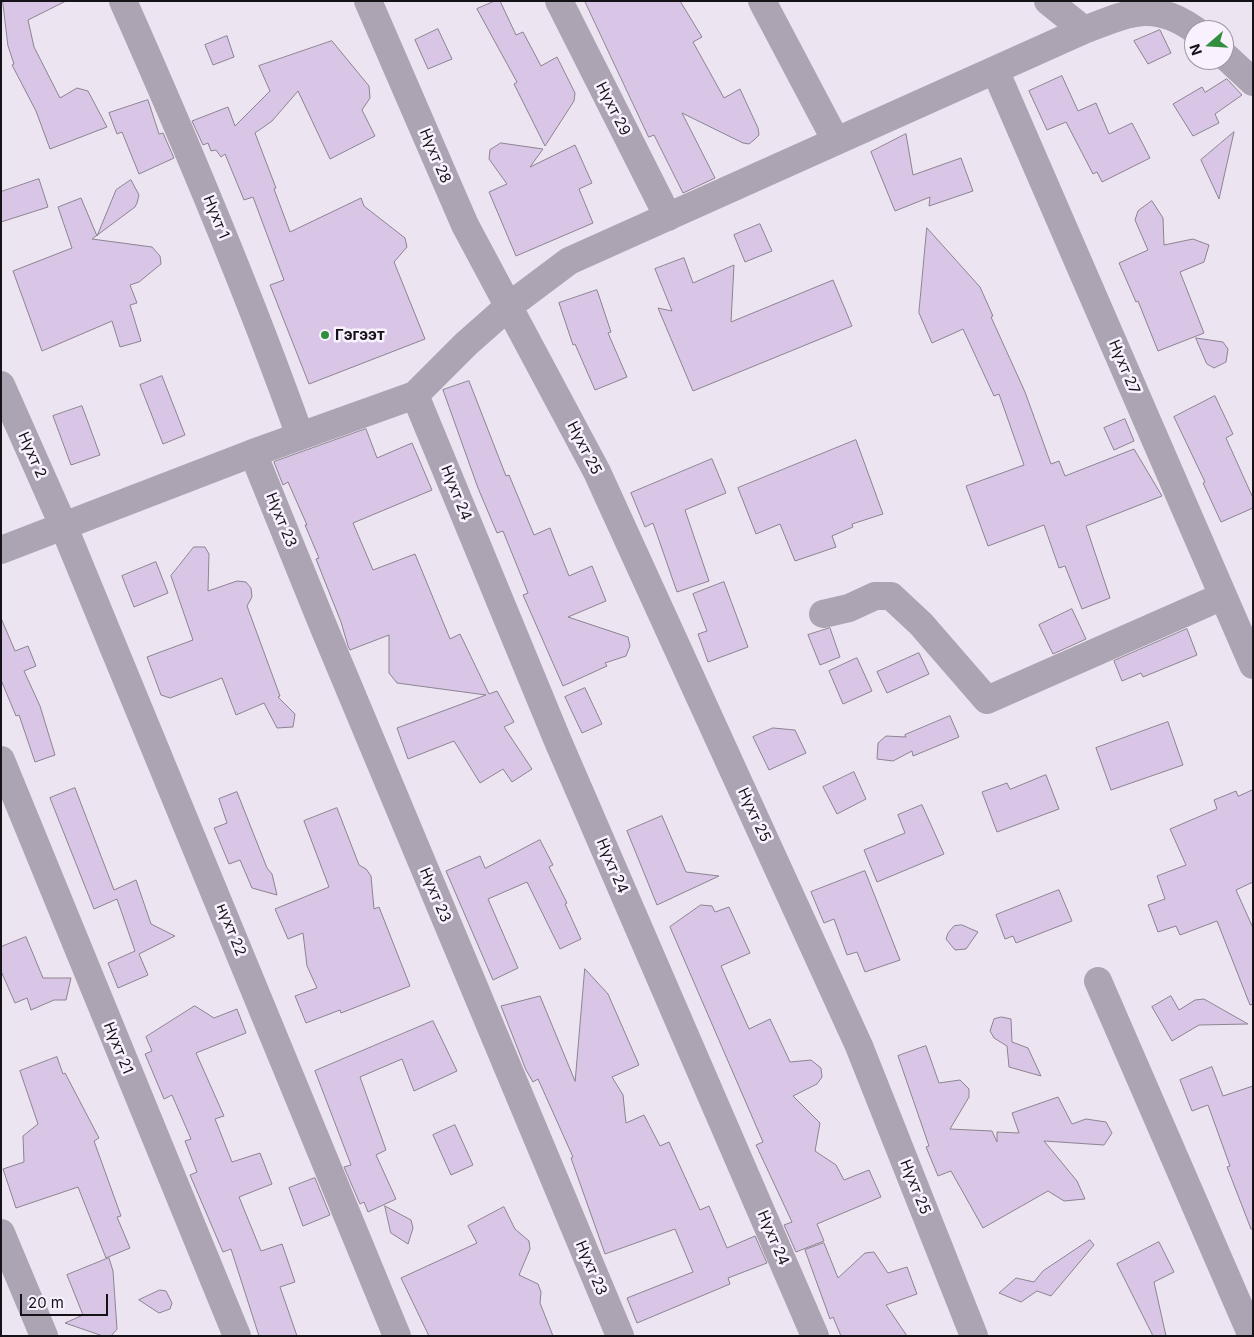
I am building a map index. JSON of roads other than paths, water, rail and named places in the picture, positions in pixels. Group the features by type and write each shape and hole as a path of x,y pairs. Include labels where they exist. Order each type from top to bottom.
{"street":[{"name":"Нүхт 1","path":"123,1 202,183 264,335 300,436"},
{"name":"Нүхт 28","path":"368,1 465,225 509,306"},
{"name":"Нүхт 29","path":"558,1 668,217"},
{"path":"762,1 836,141"},
{"path":"1048,1 1084,30"},
{"path":"1,550 253,452 416,395 466,344 509,306 569,261 1084,30 1135,11 1158,9 1184,21"},
{"path":"1234,63 1251,77"},
{"name":"Нүхт 27","path":"995,70 1253,665"},
{"name":"Нүхт 25","path":"509,306 597,472 855,1037 974,1336"},
{"name":"Нүхт 2","path":"1,385 63,525"},
{"name":"Нүхт 24","path":"416,395 557,739 815,1336"},
{"name":"Нүхт 23","path":"253,452 324,628 620,1336"},
{"name":"нүхт 22","path":"63,525 396,1336"},
{"path":"823,614 849,608 875,596 891,596 920,624 987,700 1223,596"},
{"name":"Нүхт 21","path":"1,760 237,1336"},
{"path":"1098,981 1252,1336"},
{"path":"1,1233 44,1336"}],"place":[{"name":"Гэгээт","path":"325,335"}]}
